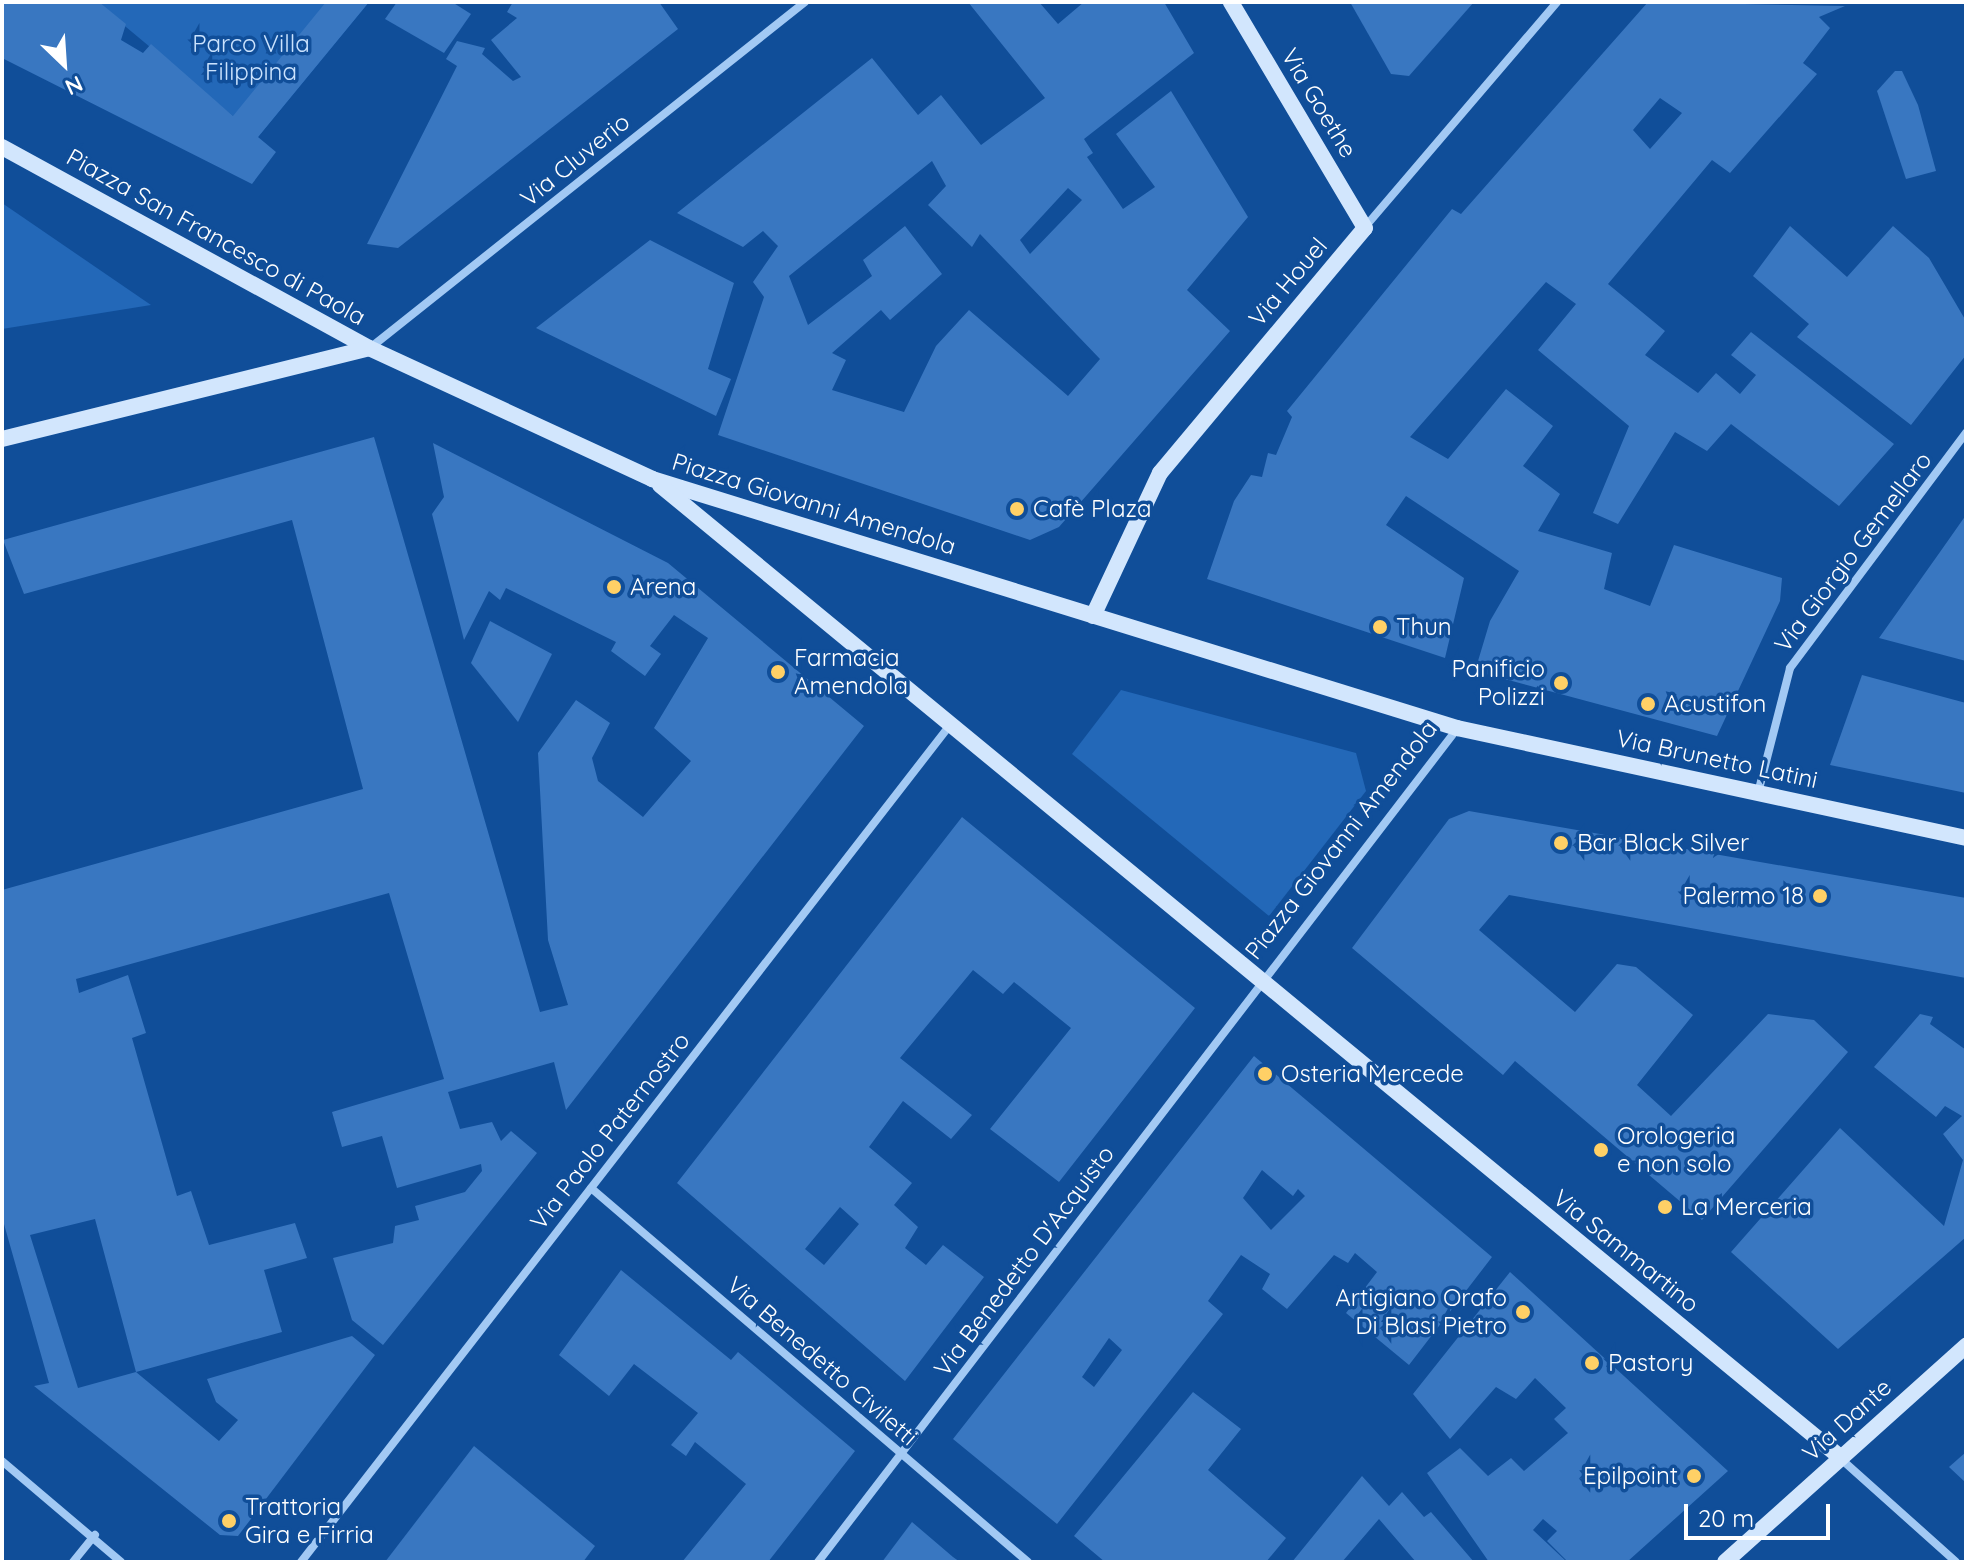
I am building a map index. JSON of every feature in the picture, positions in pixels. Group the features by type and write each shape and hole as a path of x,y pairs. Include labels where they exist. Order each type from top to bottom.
{"street":[{"name":"Via Cluverio","path":"369,348 805,2"},
{"name":"Via Goethe","path":"1231,2 1365,228"},
{"name":"Via Houel","path":"1093,616 1160,473 1557,2"},
{"name":"Piazza San Francesco di Paola","path":"2,147 369,348"},
{"name":"Piazza San Francesco di Paola","path":"2,439 369,348"},
{"name":"Piazza Giovanni Amendola","path":"369,348 652,479 1457,728 1261,984 652,479"},
{"name":"Via Giorgio Gemellaro","path":"1758,793 1790,668 1966,433"},
{"name":"Via Paolo Paternostro","path":"301,1562 950,725"},
{"name":"Via Brunetto Latini","path":"1457,728 1966,838"},
{"name":"Via Benedetto D'Acquisto","path":"818,1562 1261,984"},
{"name":"Via Sammartino","path":"1261,984 1841,1458 1956,1562"},
{"name":"Via Benedetto Civiletti","path":"591,1188 1028,1562"},
{"name":"Via Dante","path":"1725,1562 1966,1346"},
{"path":"2,1461 95,1535 121,1562"},
{"path":"73,1562 95,1535"}],"green space":[{"name":"Parco Villa Filippina","path":"96,2 369,2 258,137"},
{"path":"2,203 151,305 2,329"},
{"path":"1121,690 1356,753 1366,791 1269,916 1072,754"}],"building":[{"path":"2,2 99,2 126,24 121,40 143,53 151,44 233,116 326,2 369,2 258,137 276,152 252,184 2,58"},
{"path":"397,2 452,2 471,14 444,53 385,19"},
{"path":"513,2 659,2 678,29 398,248 367,244 457,66 446,59 457,41 485,48 482,54 513,81 521,77 491,40 517,18 507,12"},
{"path":"968,2 1039,2 1058,24 1084,2 1164,2 1194,53 1084,139 1093,153 1087,157 1123,209 1155,187 1116,134 1171,91 1248,217 1187,290 1230,331 1059,527 1030,540 718,435 764,297 753,282 778,246 763,231 743,247 677,213 872,58 918,115 941,95 981,145 1045,98","holes":["932,161 946,186 928,205 972,247 980,234 1100,359 1068,396 969,310 936,346 904,412 832,390 846,360 832,353 881,310 890,320 942,274 905,226 863,260 872,276 808,325 789,276","1068,188 1082,200 1030,254 1020,240"]},
{"path":"1350,2 1474,2 1409,76 1391,74"},
{"path":"1648,2 1845,6 1819,17 1830,28 1803,63 1817,74 1730,173 1712,160 1608,284 1665,331 1645,355 1698,393 1716,373 1740,394 1756,375 1731,355 1751,332 1894,444 1839,506 1731,424 1707,451 1675,432 1618,524 1593,513 1629,426 1538,350 1576,304 1546,282 1410,437 1448,459 1506,389 1553,426 1523,466 1560,494 1538,531 1612,553 1604,589 1650,606 1674,545 1782,578 1780,601 1717,736 1475,671 1490,621 1519,571 1406,496 1386,525 1464,578 1445,658 1207,579 1234,501 1251,475 1262,477 1268,453 1276,455 1292,417 1287,411 1452,209 1461,214","holes":["1660,98 1682,113 1650,149 1633,130"]},
{"path":"1895,71 1902,71 1918,105 1936,171 1906,179 1877,91"},
{"path":"1790,226 1847,277 1893,226 1929,258 1966,321 1966,355 1911,425 1797,337 1809,324 1753,276"},
{"path":"650,240 734,283 708,369 731,379 716,416 536,328"},
{"path":"374,437 540,1012 568,1005 548,940 538,753 576,700 610,723 592,758 598,781 643,817 691,761 654,728 708,638 674,615 650,646 661,654 645,676 611,651 616,642 506,588 500,600 489,591 464,640 432,514 444,497 433,443 668,563 864,726 566,1110 554,1062 448,1092 460,1129 492,1122 501,1141 511,1131 537,1153 383,1345 352,1320 333,1258 393,1243 395,1226 419,1220 415,1206 465,1192 482,1171 481,1164 397,1188 382,1136 342,1147 332,1112 444,1079 389,893 76,979 79,993 128,975 146,1033 132,1038 177,1196 191,1191 209,1245 295,1223 307,1258 264,1270 282,1332 136,1372 219,1441 238,1420 216,1402 207,1379 352,1336 375,1355 238,1536 220,1535 34,1386 49,1383 2,1217 2,890 363,789 292,520 24,594 3,540","holes":["95,1219 136,1372 78,1388 30,1235"]},
{"path":"1966,515 1966,661 1879,638 1940,552"},
{"path":"490,621 552,654 518,722 471,663"},
{"path":"1862,675 1966,703 1966,793 1830,765"},
{"path":"1469,811 1966,898 1966,978 1509,895 1479,930 1575,1012 1617,964 1636,967 1693,1015 1637,1085 1671,1116 1768,1014 1814,1020 1848,1052 1702,1220 1515,1061 1503,1075 1352,948 1449,819"},
{"path":"962,817 1195,1008 1059,1182 990,1129 1071,1028 1014,982 1003,994 973,970 900,1058 972,1115 951,1139 903,1101 869,1147 912,1183 894,1205 918,1227 905,1248 926,1265 943,1245 984,1277 905,1381 677,1183","holes":["840,1207 859,1224 824,1265 805,1249"]},
{"path":"1920,1014 1933,1017 1930,1024 1966,1050 1966,1237 1838,1349 1731,1252 1840,1128 1944,1226 1963,1160 1943,1134 1962,1116 1945,1106 1936,1117 1874,1067"},
{"path":"1254,1056 1492,1257 1409,1365 1346,1313 1377,1272 1355,1253 1348,1263 1334,1255 1287,1309 1262,1289 1270,1274 1241,1255 1208,1301 1223,1314 1057,1524 953,1439","holes":["1262,1170 1293,1196 1298,1189 1305,1196 1271,1230 1243,1198","1109,1338 1122,1350 1094,1387 1082,1377"]},
{"path":"621,1270 731,1360 738,1352 855,1451 768,1562 682,1562 746,1484 695,1442 686,1456 671,1445 698,1413 634,1364 609,1396 559,1355"},
{"path":"1510,1272 1728,1471 1627,1562 1568,1562 1547,1541 1557,1531 1543,1519 1533,1530 1567,1562 1489,1562 1427,1473 1460,1448 1488,1476 1511,1458 1524,1471 1568,1433 1554,1419 1566,1408 1535,1378 1516,1399 1496,1387 1450,1439 1413,1394"},
{"path":"1193,1392 1241,1429 1208,1470 1286,1538 1266,1562 1105,1562 1074,1536"},
{"path":"474,1446 595,1546 583,1562 385,1562"},
{"path":"1966,1452 1966,1483 1949,1467"},
{"path":"1362,1476 1389,1506 1402,1492 1424,1517 1431,1512 1474,1562 1416,1562 1379,1519 1342,1562 1292,1562"},
{"path":"912,1522 953,1557 960,1562 882,1562"}],"place":[{"name":"Cafè Plaza","path":"1017,509"},
{"name":"Arena","path":"614,587"},
{"name":"Thun","path":"1380,627"},
{"name":"Farmacia Amendola","path":"778,672"},
{"name":"Panificio Polizzi","path":"1561,683"},
{"name":"Acustifon","path":"1648,704"},
{"name":"Bar Black Silver","path":"1561,843"},
{"name":"Palermo 18","path":"1820,896"},
{"name":"Osteria Mercede","path":"1265,1074"},
{"name":"Orologeria e non solo","path":"1601,1150"},
{"name":"La Merceria","path":"1665,1207"},
{"name":"Artigiano Orafo Di Blasi Pietro","path":"1523,1312"},
{"name":"Pastory","path":"1592,1363"},
{"name":"Epilpoint","path":"1694,1476"},
{"name":"Trattoria Gira e Firria","path":"229,1521"}]}
